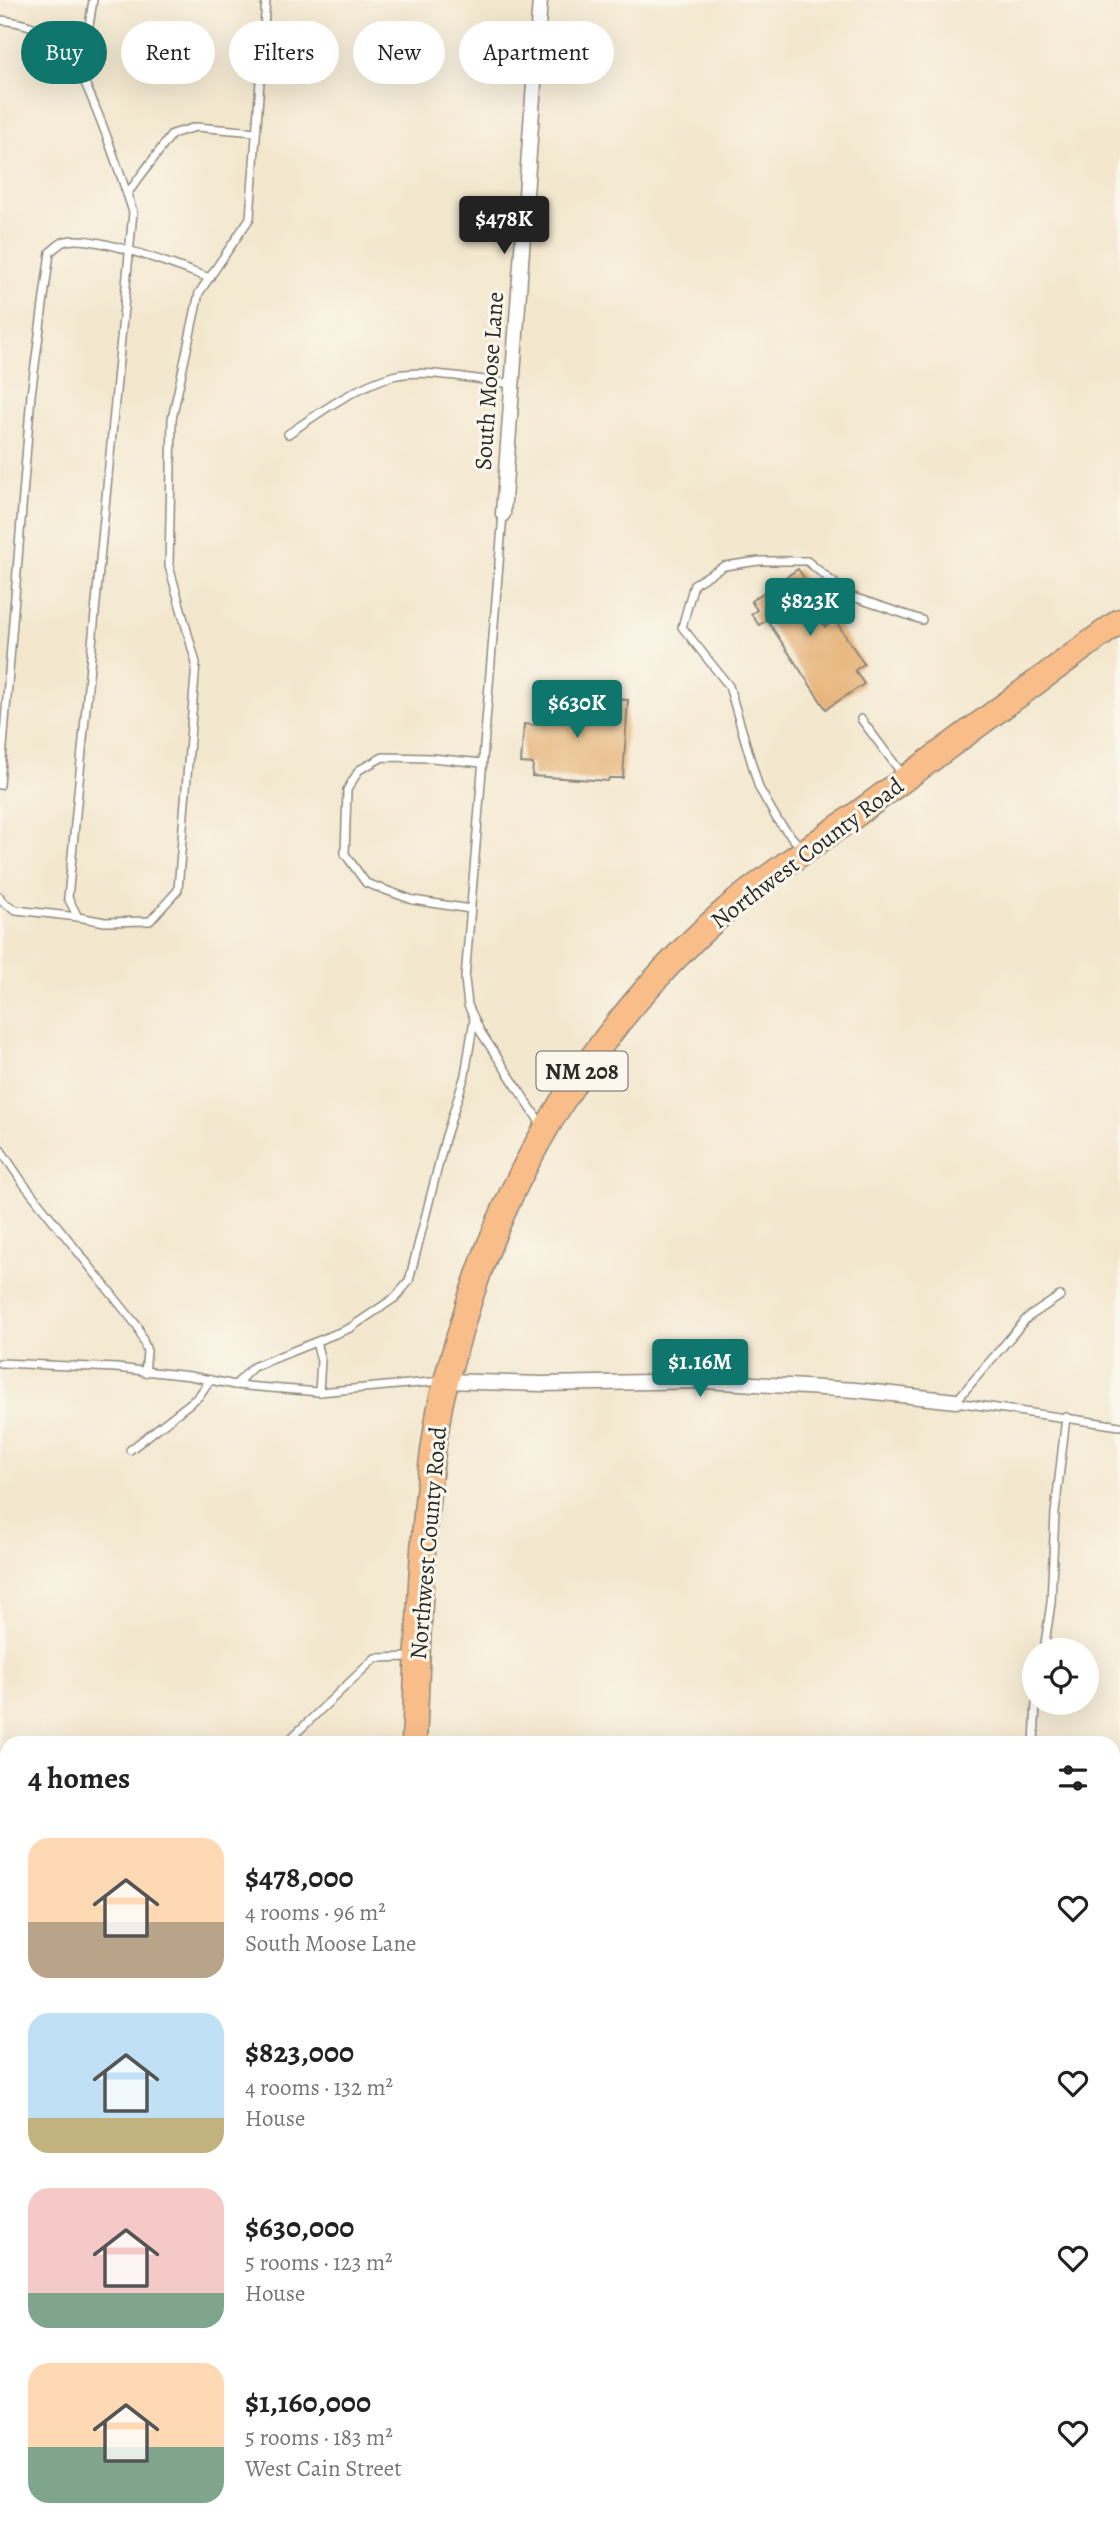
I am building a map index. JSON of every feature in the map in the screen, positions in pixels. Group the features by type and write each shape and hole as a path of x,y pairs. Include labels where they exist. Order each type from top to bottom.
{"highway":[{"name":"Northwest County Road","path":"414,1736 427,1500 438,1417 471,1290 516,1181 545,1129 593,1056 655,981 728,908 1120,621"}],"street":[{"name":"South Moose Lane","path":"503,514 540,0"},
{"path":"446,1381 542,1384 705,1381 856,1390 956,1401"}],"lane":[{"path":"90,21 93,0"},
{"path":"0,897 1,901 16,910 106,922 150,920 178,890 196,663 169,566 172,419 199,293 250,218 266,0"},
{"path":"0,20 21,22"},
{"path":"78,917 68,898 133,212 85,84"},
{"path":"127,194 172,134 196,127 256,132"},
{"path":"0,785 31,396 50,252 63,242 86,241 129,251 210,278"},
{"path":"288,434 339,400 393,376 420,374 512,384"},
{"path":"503,514 465,979 468,1005 474,1018 545,1129"},
{"path":"805,852 778,821 760,788 729,686 682,627 694,584 724,566 759,561 807,561 850,596 922,620"},
{"path":"861,719 906,778"},
{"path":"470,909 413,900 366,883 345,854 347,790 359,770 383,757 482,763"},
{"path":"235,1385 253,1367 350,1328 396,1297 409,1281 445,1139 466,1075 474,1018"},
{"path":"0,1149 23,1184 138,1327 147,1351 145,1373"},
{"path":"956,1401 1027,1318 1060,1296"},
{"path":"316,1342 321,1360 319,1392"},
{"path":"0,1363 116,1368 235,1385 319,1392 446,1381"},
{"path":"130,1450 198,1396 211,1380"},
{"path":"956,1401 1120,1426"},
{"path":"1046,1638 1051,1603 1055,1513 1066,1417"},
{"path":"293,1736 375,1658 418,1657"},
{"path":"1034,1736 1035,1715"}],"building":[{"path":"798,569 826,611 818,616 825,627 835,620 864,664 855,670 864,684 826,709 767,620 759,625 751,614 757,610 751,601"},
{"path":"538,698 612,703 613,699 628,700 623,778 609,778 608,781 532,776 533,764 521,763 524,724 536,725"}]}
